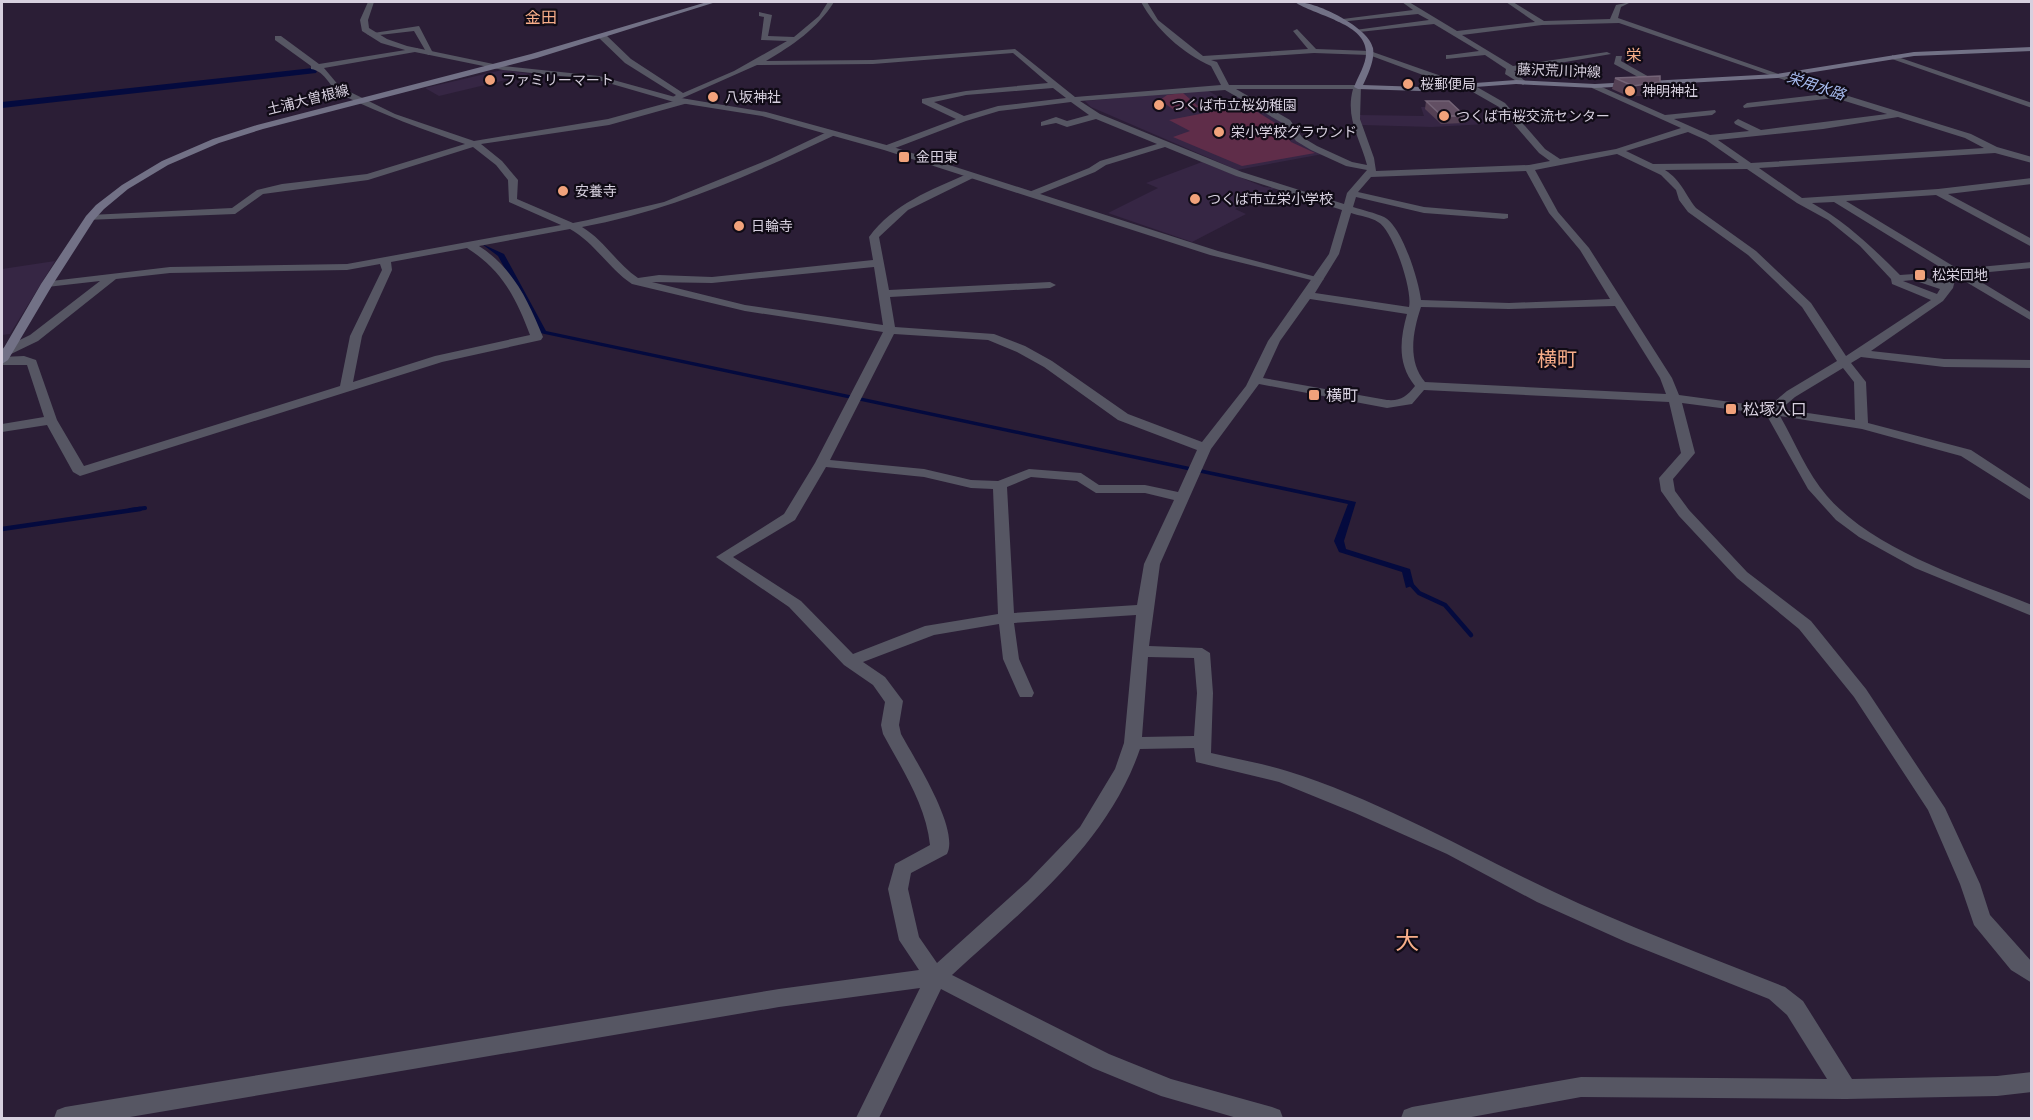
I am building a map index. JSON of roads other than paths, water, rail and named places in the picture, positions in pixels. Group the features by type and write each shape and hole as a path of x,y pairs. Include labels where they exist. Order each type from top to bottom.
{"main road":[{"name":"土浦大曽根線","path":"3,358 90,218 125,186 194,150 260,127 494,67 713,2"},
{"path":"1298,2 1359,30 1368,41 1370,53 1358,87"},
{"name":"藤沢荒川沖線","path":"1358,87 1421,89 1523,82 1595,86 1777,76 1894,57 2031,49"}],"street":[{"path":"2,2 7,2"},
{"path":"371,2 364,25 365,29 394,45 494,67 599,78 680,99 756,113 887,148 1215,253 1319,279"},
{"path":"90,218 235,212 260,192 303,183 368,177 475,144 518,134 609,122 680,99 732,76 795,39 816,22 831,2"},
{"path":"1144,2 1155,21 1201,58 1214,64 1226,87 1287,122 1299,139 1306,144 1349,164 1372,171 1529,168 1556,161 1618,151 1688,129"},
{"path":"1405,2 1449,27 1511,69 1607,54 1590,46"},
{"path":"1509,2 1542,23"},
{"path":"1628,2 1618,6 1614,19 1777,76 1968,136 1997,150 2031,160"},
{"path":"1339,20 1422,12"},
{"path":"762,14 768,15 764,38 795,39"},
{"path":"1359,30 1438,21"},
{"path":"1458,33 1542,23 1620,21"},
{"path":"1425,30 1449,27"},
{"path":"371,34 416,28 431,53"},
{"path":"1297,31 1314,51"},
{"path":"602,36 628,61 680,99"},
{"path":"278,39 326,73 337,89 392,116 475,144 500,163 513,180 512,200 530,212 583,232 622,274 636,282 745,308 890,330 990,337 1022,349 1048,364 1123,417 1205,448"},
{"path":"314,66 415,50"},
{"path":"752,63 873,62 1015,51 1072,100 1097,116 1239,174 1383,220 1396,236 1396,242 1406,256 1406,268 1414,284 1415,307 1406,355 1415,380 1421,386 1674,398 1862,426 1966,453 2031,497"},
{"path":"1201,58 1314,51 1370,53 1464,86 1502,105 1542,151 1556,161"},
{"path":"1449,57 1486,53"},
{"path":"1894,57 2031,106"},
{"path":"1619,58 1617,62 1654,82"},
{"path":"1511,69 1508,72 1523,82"},
{"path":"963,118 926,101 966,93 1054,85"},
{"path":"1595,86 1708,138 1800,201 1832,218 1864,244 1897,278 1895,280 1901,286 1943,293"},
{"path":"887,148 963,118 998,109 1072,100 1226,87 1358,87 1353,99 1353,113 1372,171"},
{"path":"1747,106 1838,95"},
{"path":"1665,117 1712,112"},
{"path":"1708,138 1760,134 1899,114"},
{"path":"1044,124 1056,120 1067,124 1097,116"},
{"path":"1738,122 1760,134"},
{"path":"47,284 178,270 323,269 385,260 569,226 667,204 773,161 832,133"},
{"path":"1032,194 1092,170 1103,163 1165,144"},
{"path":"1654,167 1747,166 1997,150"},
{"path":"1618,151 1654,167 1681,189 1684,200 1692,210 1752,253 1807,305 1842,361 1860,382 1862,426"},
{"path":"1529,168 1554,213 1584,248 1665,378 1674,398 1688,453 1666,478 1668,491 1684,513 1742,575 1805,625 1860,693 1935,808 1970,884 1981,919 2018,964 2031,974"},
{"path":"867,1119 936,977 1035,887 1087,831 1125,769 1134,743 1144,610 1152,564 1205,448 1256,380 1274,341 1319,279 1334,254 1352,193 1372,171"},
{"path":"970,176 927,196 881,227 874,237 890,330 822,463 790,517 723,557 795,604 850,661 879,681 894,701 890,725 892,734 919,786 940,836 940,849 902,869 898,889 909,940 936,977 1101,1061 1169,1089 1272,1119"},
{"path":"1800,201 1938,192 2031,182"},
{"path":"1938,192 2031,244"},
{"path":"1352,193 1424,210 1504,216"},
{"path":"1836,199 2031,318"},
{"path":"3,358 32,363 51,420 80,472 439,359 537,337 524,304 506,273 491,257 468,244"},
{"path":"345,390 356,336 387,270 385,260"},
{"path":"636,282 659,278 712,280 877,263"},
{"path":"1771,411 1791,394 1842,361 1878,342 1943,293 1950,275 1957,272 2031,265"},
{"path":"3,358 34,338 114,276"},
{"path":"883,294 1050,285"},
{"path":"1307,295 1415,307 1618,302"},
{"path":"1856,352 1944,363 2031,364"},
{"path":"1256,380 1403,405 1421,386"},
{"path":"1771,411 1821,497 1840,518 1887,547 1932,569 2031,611"},
{"path":"2,429 51,420"},
{"path":"822,463 924,473 971,484 1000,485 1029,473 1081,477 1096,489 1145,489 1181,497"},
{"path":"1000,485 1006,619 1011,659 1026,693"},
{"path":"850,661 931,630 1006,619 1144,610"},
{"path":"1142,651 1202,653 1205,693 1202,757 1283,776 1362,808 1454,849 1544,896 1633,936 1777,993 1795,1008 1846,1089"},
{"path":"1134,743 1203,742"},
{"path":"65,1119 779,998 936,977"},
{"path":"1412,1119 1581,1087 1846,1089 1997,1086 2031,1082"}],"waterway":[{"path":"2,105 313,71"},
{"path":"2,339 7,338"},
{"path":"130,510 145,508"},
{"path":"2,529 140,509"},
{"path":"1409,582 1419,593 1445,605 1471,635"}],"place":[{"name":"ファミリーマート","path":"490,80"},
{"name":"桜郵便局","path":"1408,84"},
{"name":"神明神社","path":"1630,91"},
{"name":"八坂神社","path":"713,97"},
{"name":"つくば市立桜幼稚園","path":"1159,105"},
{"name":"つくば市桜交流センター","path":"1444,116"},
{"name":"栄小学校グラウンド","path":"1219,132"},
{"name":"金田東","path":"904,157"},
{"name":"安養寺","path":"563,191"},
{"name":"つくば市立栄小学校","path":"1195,199"},
{"name":"日輪寺","path":"739,226"},
{"name":"松栄団地","path":"1920,275"},
{"name":"横町","path":"1314,395"},
{"name":"松塚入口","path":"1731,409"}],"district":[{"name":"金田","path":"541,17"},
{"name":"栄","path":"1634,55"},
{"name":"横町","path":"1557,359"},
{"name":"大","path":"1407,941"}],"water label":[{"name":"栄用水路","path":"1816,86"}]}
